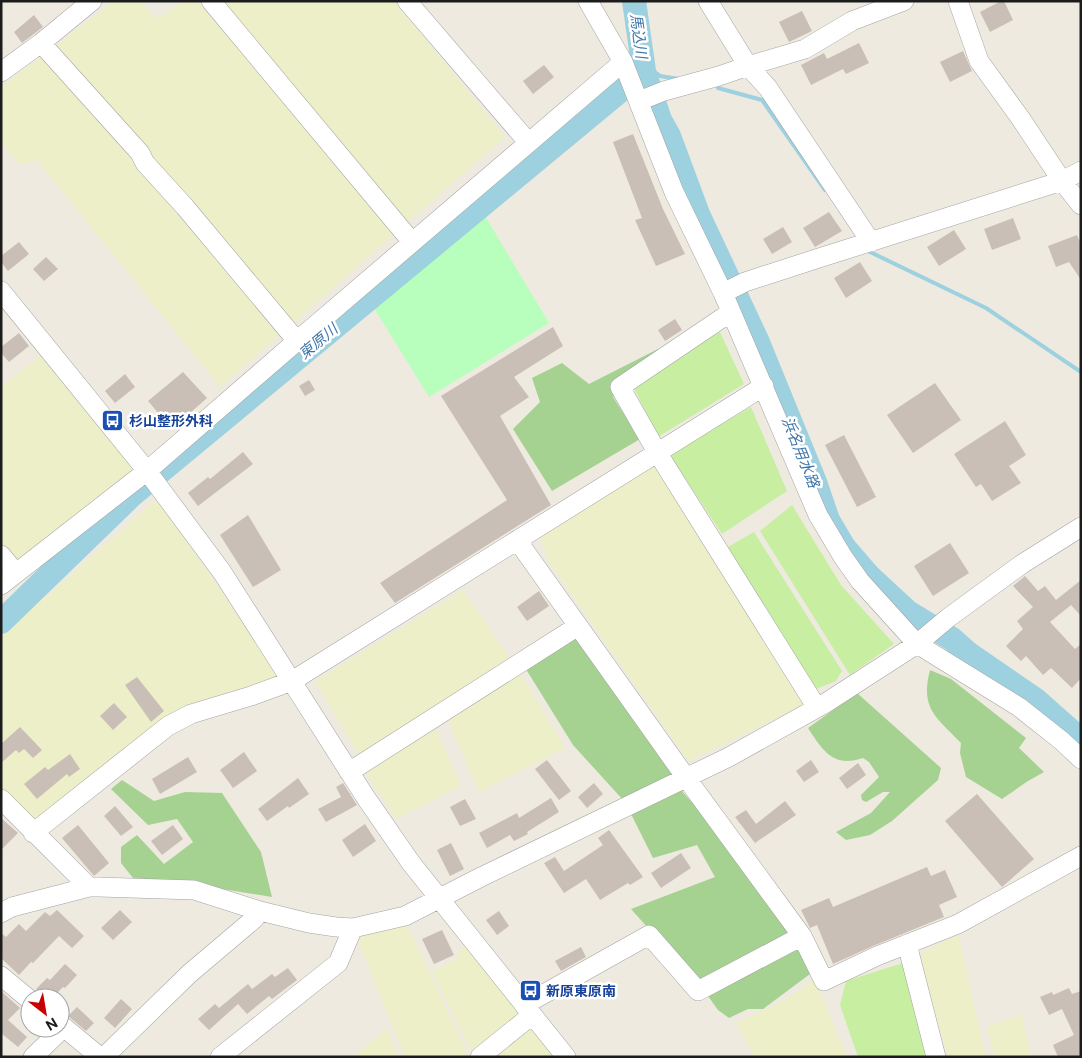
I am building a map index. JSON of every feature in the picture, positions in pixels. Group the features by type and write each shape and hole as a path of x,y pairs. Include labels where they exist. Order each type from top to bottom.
{"street":[{"path":"1,72 41,43 92,1"},
{"path":"211,1 412,242"},
{"path":"406,1 528,142"},
{"path":"588,1 623,62 650,97 646,124 674,192 733,288 731,312 818,515 843,557 860,581 922,640 1019,707 1062,740 1081,759"},
{"path":"708,1 748,66 768,88 871,242"},
{"path":"650,97 805,49 852,21 904,1"},
{"path":"958,1 979,61 1081,206"},
{"path":"41,43 140,153 146,163 297,341"},
{"path":"1,585 147,471 623,62"},
{"path":"733,288 819,258 1062,181 1081,171"},
{"path":"1,291 147,471 222,572 349,772 405,855 566,1057"},
{"path":"731,312 620,387 657,452 818,708"},
{"path":"33,833 168,726 191,714 251,696 292,681 764,386"},
{"path":"1,913 12,908 89,887 194,890 260,911 309,923 353,928 405,916 481,877 687,779 818,708 922,640 948,618 1022,564 1081,527"},
{"path":"517,540 687,779 802,936 824,981 958,924 1081,856"},
{"path":"1,555 16,573"},
{"path":"349,772 578,626"},
{"path":"1,799 89,887"},
{"path":"70,1032 102,1057 189,974 254,919 260,911"},
{"path":"220,1057 338,963 353,928"},
{"path":"480,1057 528,1010 649,935 698,991 802,936"},
{"path":"908,944 936,1057"},
{"path":"1,976 20,992"},
{"path":"33,1057 51,1038"}],"green space":[{"path":"114,1 141,1 156,18 186,1 394,1 505,137 220,387 37,160 19,165 1,141 1,87"},
{"path":"485,216 549,323 429,397 374,308"},
{"path":"720,332 744,384 658,437 631,382"},
{"path":"49,349 135,472 1,585 1,387"},
{"path":"658,349 662,355 613,397 640,439 552,491 513,429 540,402 532,378 562,363 589,384"},
{"path":"751,407 787,491 722,534 669,454"},
{"path":"659,461 813,701 688,761 547,559 540,535"},
{"path":"158,498 279,677 177,721 33,833 1,799 1,636"},
{"path":"792,505 841,585 894,644 850,675 760,531"},
{"path":"754,532 842,671 836,681 816,689 770,622 728,547"},
{"path":"463,590 511,660 361,758 315,681"},
{"path":"578,636 677,774 624,801 573,745 524,666"},
{"path":"930,670 951,679 1026,738 1019,748 1044,772 1002,799 966,777 960,753 961,743 938,719 929,703 927,683"},
{"path":"520,673 565,748 479,792 448,720"},
{"path":"857,693 941,768 938,780 892,821 870,835 846,840 836,832 871,813 890,792 883,792 866,802 862,800 861,795 879,777 869,762 863,758 853,761 836,759 824,750 808,728"},
{"path":"436,729 461,786 396,819 365,772"},
{"path":"122,780 154,801 185,792 222,793 261,852 272,897 180,882 133,878 121,863 121,847 137,835 164,864 193,842 177,819 148,825 111,789"},
{"path":"680,789 740,857 814,971 763,1009 748,1009 729,1018 718,1010 703,989 631,909 715,877 697,845 653,858 631,814"},
{"path":"407,925 467,1052 462,1057 405,1057 358,941 362,935"},
{"path":"958,934 986,1057 948,1057 918,955"},
{"path":"466,945 520,1013 472,1052 432,972 460,956 458,950"},
{"path":"903,963 927,1057 858,1057 840,1005 846,981"},
{"path":"814,978 847,1057 755,1057 736,1023 787,999"},
{"path":"1022,1014 1031,1057 994,1057 987,1027"},
{"path":"531,1023 556,1057 488,1057"},
{"path":"387,1028 398,1057 353,1057"}],"building":[{"path":"1004,1 1013,20 990,32 980,12"},
{"path":"802,11 812,31 789,42 779,22"},
{"path":"34,15 43,27 22,43 14,32"},
{"path":"859,43 869,63 846,74 843,69 811,85 801,65 824,53 827,59"},
{"path":"963,51 972,71 950,82 940,62"},
{"path":"544,65 554,77 533,94 523,81"},
{"path":"633,134 663,209 685,254 656,266 635,220 642,218 613,142"},
{"path":"829,212 842,231 815,247 803,228"},
{"path":"1013,218 1021,239 992,250 984,229"},
{"path":"783,227 792,242 772,254 763,239"},
{"path":"954,230 966,249 939,266 927,247"},
{"path":"1077,235 1081,244 1081,280 1069,262 1056,267 1048,246"},
{"path":"19,242 29,254 8,271 1,262 1,256"},
{"path":"46,257 58,269 44,281 33,269"},
{"path":"860,262 872,281 846,298 834,278"},
{"path":"675,319 682,330 665,341 658,330"},
{"path":"553,327 563,346 514,377 529,397 500,416 551,505 395,603 380,583 507,500 441,396"},
{"path":"19,333 29,346 9,362 1,353 1,347"},
{"path":"183,372 207,398 172,429 148,401"},
{"path":"125,374 135,387 115,403 105,391"},
{"path":"309,380 315,390 305,396 299,386"},
{"path":"935,383 961,420 913,453 887,415"},
{"path":"1005,421 1026,455 1009,466 1021,483 992,501 981,484 976,487 954,454"},
{"path":"844,435 876,497 857,507 825,445"},
{"path":"243,452 253,464 198,506 188,493 208,477 210,479"},
{"path":"248,515 281,570 253,587 220,535"},
{"path":"950,543 969,573 933,596 914,566"},
{"path":"1025,576 1038,591 1045,586 1056,600 1081,580 1081,616 1071,605 1050,622 1075,649 1081,644 1081,678 1072,688 1051,668 1043,675 1026,656 1021,661 1006,646 1023,629 1017,621 1033,607 1013,586"},
{"path":"539,591 549,606 527,621 517,607"},
{"path":"137,677 164,711 151,722 125,685"},
{"path":"114,703 127,717 113,730 100,716"},
{"path":"20,727 42,750 33,758 24,749 19,753 16,750 1,763 1,744"},
{"path":"244,752 257,771 233,788 220,770"},
{"path":"70,754 80,769 69,777 67,774 37,799 24,784 45,767 48,770"},
{"path":"188,757 197,772 160,794 152,779"},
{"path":"547,760 571,791 559,800 535,769"},
{"path":"811,760 819,772 804,782 796,771"},
{"path":"858,763 866,775 847,789 839,778"},
{"path":"298,778 309,794 267,821 258,809"},
{"path":"343,783 357,805 326,822 318,809 341,797 336,787"},
{"path":"594,783 603,794 587,808 578,797"},
{"path":"977,794 1034,859 1002,887 945,821"},
{"path":"551,798 559,812 527,832 528,834 514,841 510,835 487,848 479,833 517,813 519,818"},
{"path":"465,799 476,819 460,826 450,807"},
{"path":"785,801 796,815 755,843 735,817 746,810 756,824"},
{"path":"115,806 133,827 121,836 104,816"},
{"path":"1,818 18,833 1,850"},
{"path":"365,824 376,841 353,857 342,840"},
{"path":"78,825 109,863 94,876 62,838"},
{"path":"173,825 183,839 162,855 151,841"},
{"path":"609,830 643,877 630,885 628,883 600,900 586,879 564,893 544,863 555,857 564,871 603,845 598,838"},
{"path":"451,843 464,869 450,876 437,850"},
{"path":"681,853 691,868 661,888 651,873"},
{"path":"927,867 931,876 945,870 957,897 939,905 944,917 833,964 817,925 810,928 801,910 829,898 833,907"},
{"path":"57,910 84,936 72,948 59,936 19,975 1,958 1,933 6,937 19,924 26,931 45,912 50,916"},
{"path":"120,910 132,922 113,940 101,928"},
{"path":"499,911 509,926 497,935 486,920"},
{"path":"442,930 454,955 434,964 422,939"},
{"path":"581,947 586,957 561,971 555,961"},
{"path":"65,964 77,975 65,988 37,988 47,978 50,980"},
{"path":"288,968 297,980 272,999 269,996 247,1014 238,1004 209,1030 198,1019 215,1004 219,1008 248,984 252,989 272,974 275,977"},
{"path":"1069,988 1072,994 1081,991 1081,1057 1058,1057 1053,1045 1074,1035 1062,1009 1049,1015 1040,997 1052,992 1053,995"},
{"path":"1,991 20,1008 8,1020 20,1031 20,1038 26,1038 18,1047 1,1033"},
{"path":"121,999 132,1009 115,1028 104,1018"},
{"path":"77,1007 94,1023 86,1031 70,1018 70,1014"}],"waterway":[{"name":"浜名用水路","path":"634,1 644,71 660,120 669,136 698,214 757,340 815,482 828,520 844,547 869,576 908,612 952,639 969,654 1036,700 1081,740"},
{"path":"644,71 650,69 660,76 679,79"},
{"name":"東原川","path":"1,622 132,495 644,71"},
{"path":"718,88 762,100 825,190"},
{"path":"868,251 986,308 1081,372"}],"place":[{"name":"杉山整形外科","path":"113,421"},
{"name":"新原東原南","path":"530,991"}],"water label":[{"name":"馬込川","path":"639,36"}]}
